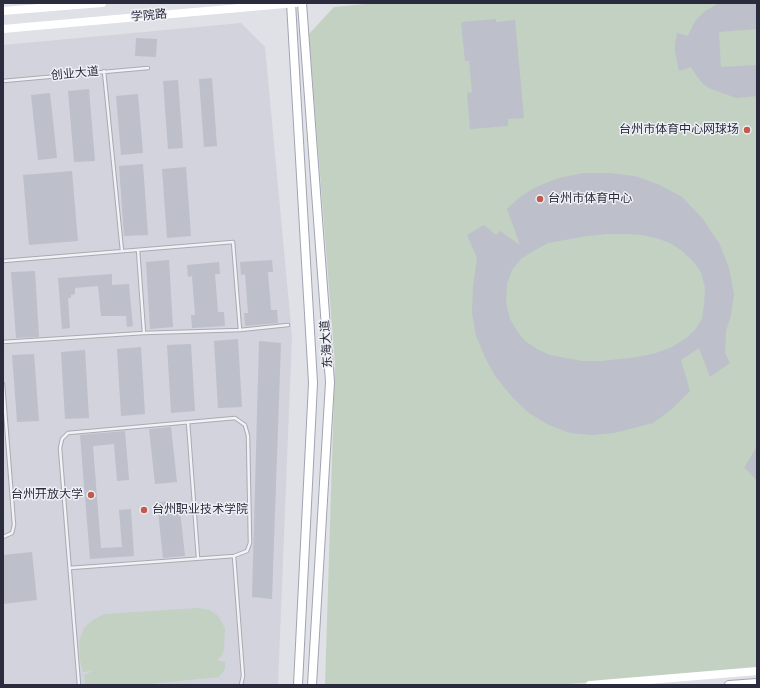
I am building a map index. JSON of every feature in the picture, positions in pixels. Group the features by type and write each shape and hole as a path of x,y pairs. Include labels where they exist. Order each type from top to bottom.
{"main road":[{"path":"3,11 102,3"},
{"name":"东海大道","path":"293,3 313,383 298,685"},
{"name":"学院路","path":"3,28 293,3"},
{"name":"东海大道","path":"302,3 330,382 312,685"},
{"path":"590,685 757,671"},
{"path":"729,685 757,683"}],"lane":[{"name":"创业大道","path":"3,81 148,68"},
{"path":"104,71 122,251"},
{"path":"3,261 233,242 240,330"},
{"path":"138,250 144,333"},
{"path":"3,342 144,333 240,330 288,325"},
{"path":"3,384 14,525 12,533 3,537"},
{"path":"70,568 234,556 247,551 250,543 248,436 245,425 235,418 68,433 62,439 60,448 79,685"},
{"path":"188,422 198,558"},
{"path":"234,556 243,676 241,685"}],"shaded area":[{"name":"台州职业技术学院","path":"241,23 265,47 292,336 278,685 3,685 3,45"}],"green space":[{"name":"台州市体育中心","path":"376,3 757,3 757,668 556,685 325,685 335,364 309,34 334,7"},
{"path":"198,608 210,610 218,616 225,628 224,650 222,655 217,660 225,662 225,669 219,677 139,685 85,685 84,675 93,671 83,672 80,660 79,642 84,628 93,620 104,614"}],"building":[{"path":"719,3 757,3 757,29 719,32 721,67 757,65 757,96 736,98 709,88 702,83 691,67 679,71 675,52 677,33 688,36 696,20 705,11"},
{"path":"496,19 496,22 515,20 524,118 508,119 508,126 470,129 467,93 472,92 469,61 465,61 461,22"},
{"path":"136,38 157,39 156,57 135,56"},
{"path":"212,78 217,146 204,147 199,79"},
{"path":"178,80 183,148 168,149 163,81"},
{"path":"89,89 95,161 74,162 68,91"},
{"path":"50,93 57,158 38,160 31,95"},
{"path":"138,94 143,153 121,155 116,96"},
{"path":"143,164 148,235 124,236 119,166"},
{"path":"186,167 191,236 167,238 162,169"},
{"path":"72,171 78,241 29,245 23,175"},
{"name":"台州市体育中心","path":"583,173 608,173 635,176 660,185 682,197 702,218 719,243 729,268 734,294 731,315 726,331 725,353 730,363 710,377 699,348 681,360 690,391 672,409 653,423 614,433 592,435 570,433 549,425 529,413 513,398 495,376 476,336 472,312 473,287 477,258 467,235 484,225 496,235 500,231 520,245 507,209 520,197 536,187 559,178","holes":["628,234 642,235 670,243 692,260 701,272 705,288 704,305 702,319 695,330 685,339 672,347 656,353 638,357 602,361 582,361 550,355 525,341 510,319 506,303 507,284 512,270 521,259 548,243 587,236"]},
{"path":"169,260 173,327 150,329 146,262"},
{"path":"272,260 273,272 268,272 271,310 277,310 278,323 245,326 244,313 248,313 245,274 241,275 240,262"},
{"path":"219,262 220,274 215,274 218,312 224,312 225,326 192,328 191,315 195,315 192,276 188,277 187,265"},
{"path":"35,271 39,337 16,338 11,272"},
{"path":"112,274 112,285 129,284 133,326 127,327 126,316 101,316 98,286 75,288 75,294 71,295 71,298 68,298 70,328 62,329 58,278"},
{"path":"238,339 242,407 218,408 214,341"},
{"path":"259,341 281,343 272,599 252,597"},
{"path":"191,344 195,411 171,413 167,345"},
{"path":"141,347 145,414 121,416 117,349"},
{"path":"85,350 89,418 65,419 61,352"},
{"path":"34,354 39,421 17,422 12,355"},
{"path":"171,427 177,482 155,484 149,429"},
{"name":"台州开放大学","path":"125,431 129,480 117,481 114,444 93,446 101,548 122,547 119,510 131,509 134,556 90,559 80,435"},
{"path":"757,446 757,481 744,468"},
{"path":"179,501 185,556 163,558 157,502"},
{"path":"32,552 37,600 3,604 3,555"}],"place":[{"name":"台州市体育中心网球场","path":"747,130"},
{"name":"台州市体育中心","path":"540,199"},
{"name":"台州开放大学","path":"91,495"},
{"name":"台州职业技术学院","path":"144,510"}]}
